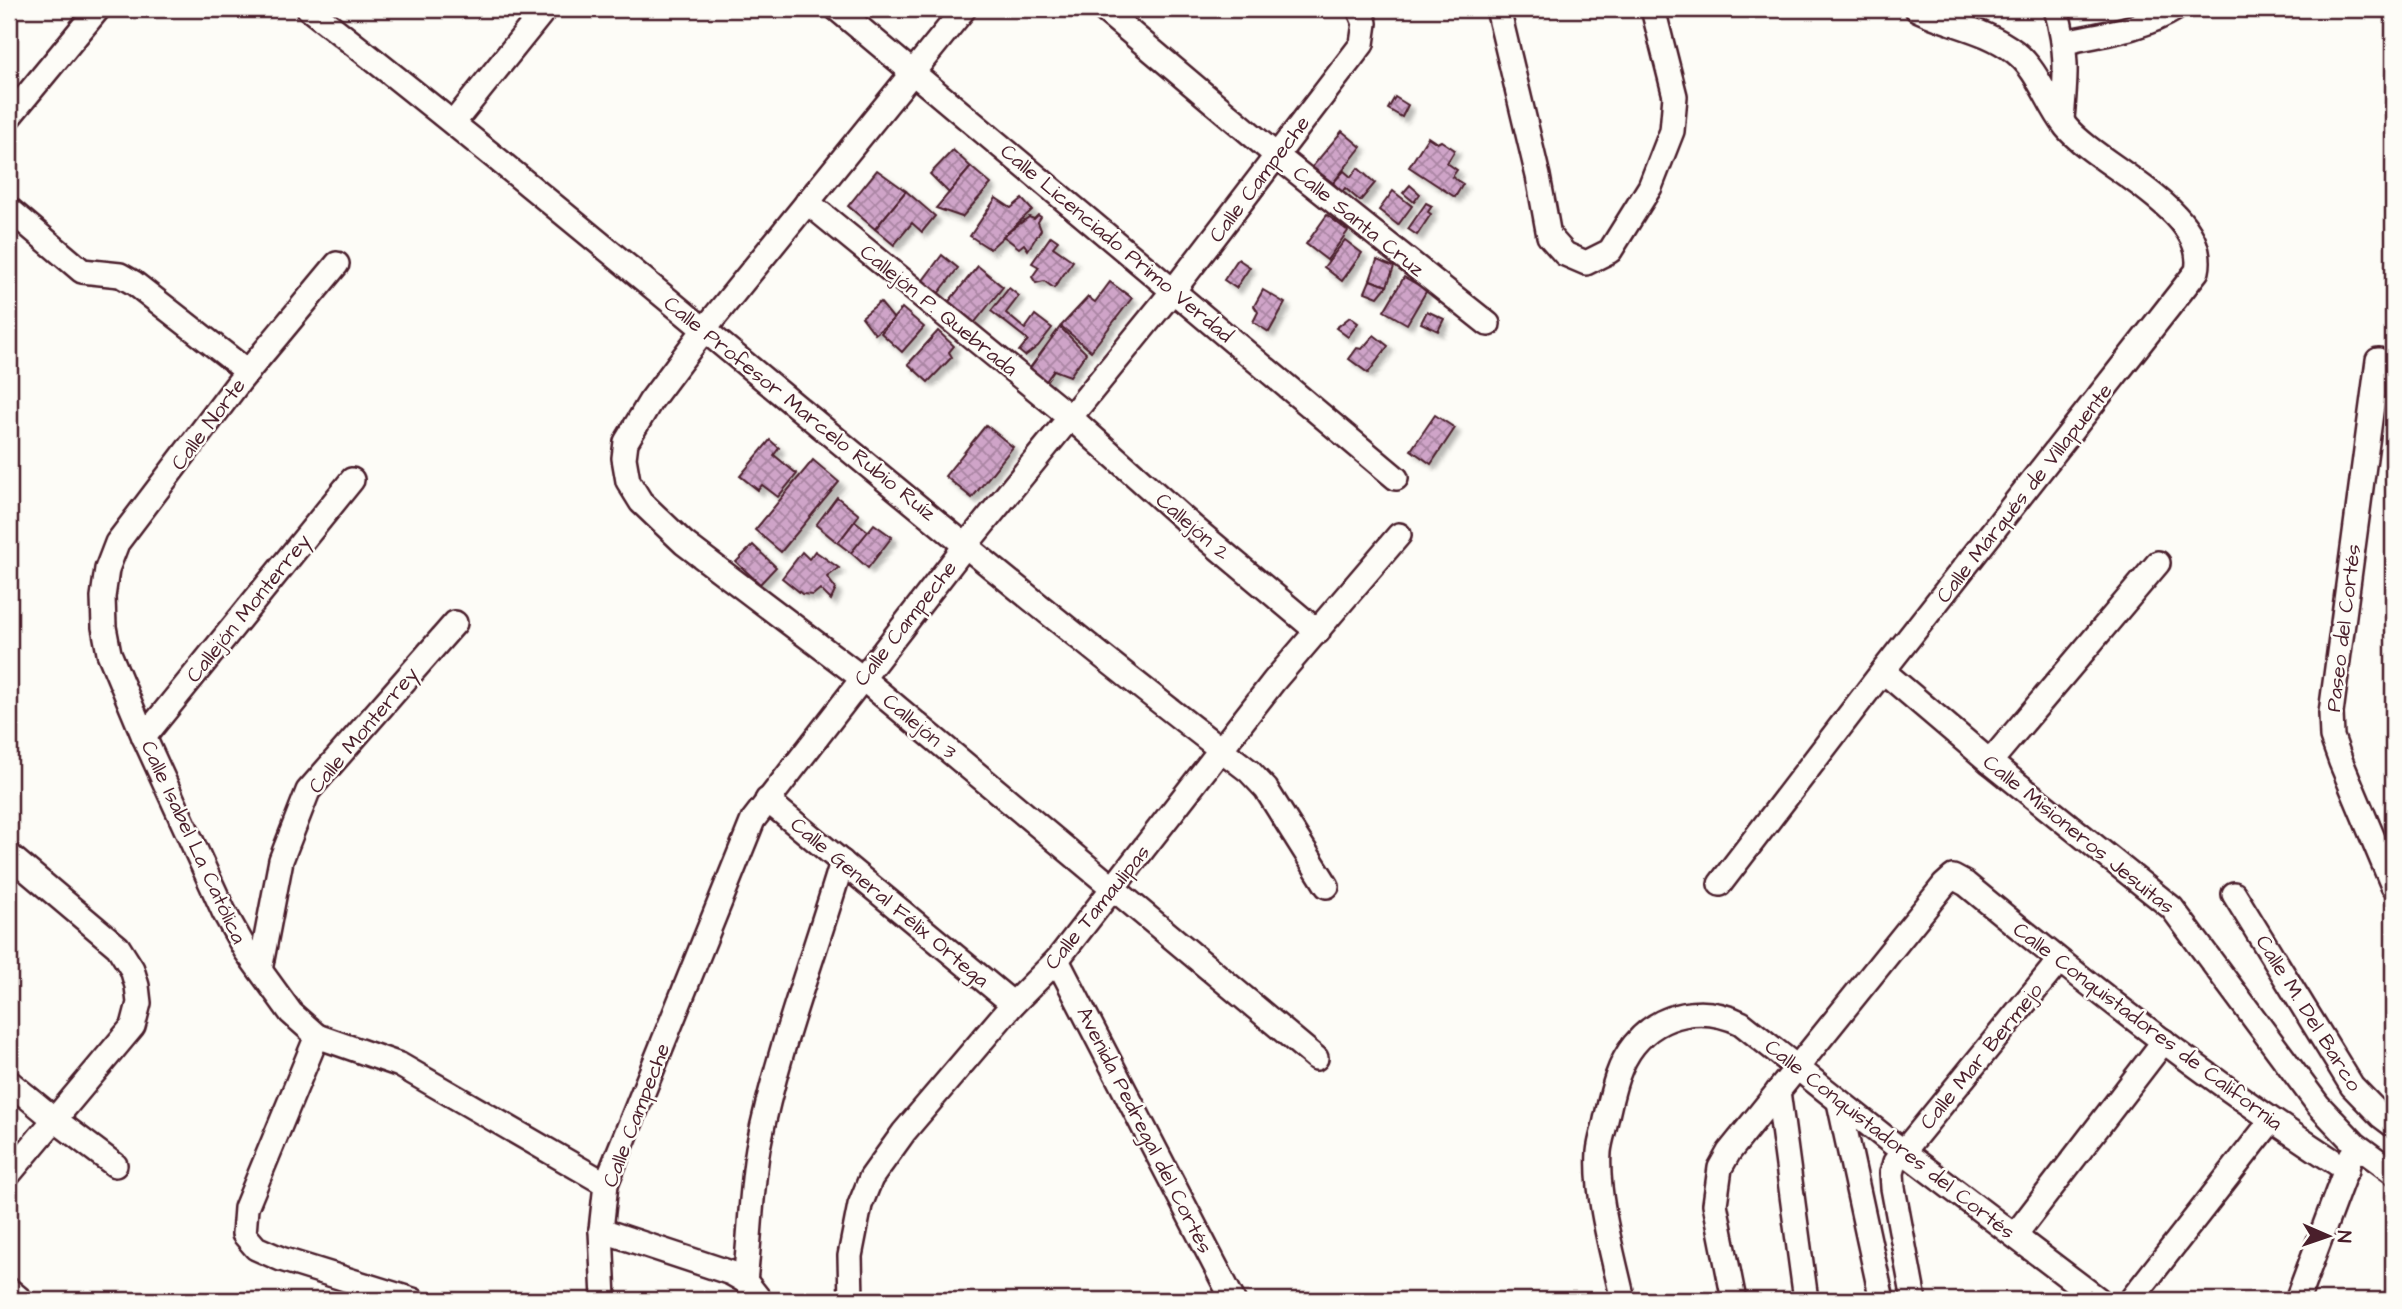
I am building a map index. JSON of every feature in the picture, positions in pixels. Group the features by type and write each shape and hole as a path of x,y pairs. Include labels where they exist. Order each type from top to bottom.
{"street":[{"path":"9,117 97,9"},
{"name":"Calle Profesor Marcelo Rubio Ruíz","path":"309,9 454,122 966,545 1257,778 1327,886"},
{"path":"454,122 545,9"},
{"name":"Calle Licenciado Primo Verdad","path":"837,9 1396,478"},
{"name":"Callejón 3","path":"964,9 704,330 650,402 626,442 625,470 634,492 684,543 862,678 1316,1058"},
{"name":"Calle Santa Cruz","path":"1103,9 1277,156 1488,324"},
{"path":"1498,9 1538,176 1549,236 1564,254 1586,263 1610,251 1650,187 1672,131 1675,96 1653,9"},
{"name":"Calle Márqués de Villapuente","path":"1720,884 1883,671 2197,271 2197,246 2180,221 2137,181 2087,147 2062,119 2030,67 2014,52 1987,35 1917,9"},
{"path":"2056,9 2065,42 2062,119"},
{"path":"2065,42 2127,28 2153,20 2175,9"},
{"name":"Calle Campeche","path":"604,1300 601,1230 606,1184 744,839 754,820 966,545 1173,291 1362,44 1362,16"},
{"name":"Callejón P. Quebrada","path":"807,202 1070,417"},
{"path":"9,209 82,271 120,275 134,283 248,372"},
{"name":"Calle Norte","path":"103,597 107,569 117,543 248,372 337,264"},
{"name":"Paseo del Cortés","path":"2378,360 2332,713 2332,737 2393,886"},
{"name":"Callejón 2","path":"1070,417 1193,527 1318,632"},
{"name":"Callejón Monterrey","path":"144,737 352,480"},
{"name":"Calle Tamaulipas","path":"851,1300 850,1256 854,1230 871,1178 941,1085 1013,1004 1057,960 1275,681 1399,535"},
{"path":"1990,762 2158,564"},
{"name":"Calle Isabel La Católica","path":"103,597 104,627 109,653 223,912 246,951 291,1013 317,1036 400,1065 606,1184"},
{"name":"Calle Monterrey","path":"260,970 281,860 308,791 455,623"},
{"name":"Calle Misioneros Jesuitas","path":"1883,671 1990,762 2172,908 2319,1107 2355,1144 2393,1171"},
{"name":"Calle General Félix Ortega","path":"768,800 1013,1004"},
{"path":"9,855 118,947 132,969 139,1003 133,1026 9,1174"},
{"path":"746,1281 758,1150 780,1056 842,862"},
{"name":"Calle Conquistadores de California","path":"1796,1068 1953,877 1966,884 2059,961 2271,1121 2347,1170"},
{"name":"Calle M. Del Barco","path":"2234,894 2352,1086 2393,1125"},
{"name":"Avenida Pedregal del Cortés","path":"1057,960 1233,1300"},
{"name":"Calle Mar Bermejo","path":"1902,1151 2059,961"},
{"name":"Calle Conquistadores del Cortés","path":"1623,1300 1605,1217 1599,1152 1614,1085 1634,1045 1655,1026 1667,1019 1696,1013 1728,1017 1741,1023 1902,1151 2099,1300"},
{"path":"317,1036 246,1208 244,1234 256,1248 281,1259 414,1300"},
{"path":"2014,1235 2164,1041"},
{"path":"1734,1300 1715,1205 1720,1168 1729,1152 1796,1068"},
{"path":"9,1082 115,1165"},
{"path":"1778,1091 1806,1300"},
{"path":"1839,1102 1882,1300"},
{"path":"2131,1300 2271,1121"},
{"path":"2297,1300 2355,1144"},
{"path":"1902,1151 1892,1172 1893,1188 1914,1300"},
{"path":"601,1230 732,1273 746,1281 760,1300"},
{"path":"9,1290 21,1300"}],"building":[{"path":"1395,97 1408,105 1402,117 1388,109"},
{"path":"1342,131 1361,147 1333,183 1312,167"},
{"path":"1428,137 1455,150 1447,163 1457,170 1452,177 1463,184 1455,197 1409,167"},
{"path":"953,150 971,167 949,193 930,174"},
{"path":"971,167 991,184 962,217 936,208"},
{"path":"1358,168 1375,183 1360,201 1345,188 1342,192 1333,183 1344,171 1351,177"},
{"path":"877,170 906,191 875,229 848,206"},
{"path":"1410,185 1420,194 1414,202 1403,193"},
{"path":"906,191 935,216 922,232 912,223 894,245 875,229"},
{"path":"1393,191 1412,206 1398,225 1379,210"},
{"path":"996,198 1011,208 1022,199 1032,210 990,249 970,236"},
{"path":"1426,203 1432,206 1428,212 1431,214 1417,235 1408,229"},
{"path":"1038,215 1041,217 1038,222 1041,230 1028,250 1024,244 1019,248 1003,236 1029,217 1034,219"},
{"path":"1327,215 1348,231 1327,260 1306,244"},
{"path":"1051,236 1058,241 1053,247 1073,261 1054,288 1044,281 1036,283 1032,277 1039,267 1032,263"},
{"path":"1345,240 1362,253 1342,281 1324,267"},
{"path":"942,255 958,268 934,299 918,287"},
{"path":"1238,259 1250,267 1236,288 1224,280"},
{"path":"1377,260 1394,267 1387,286 1370,280"},
{"path":"978,266 1003,287 971,327 945,306"},
{"path":"1404,277 1427,290 1407,324 1384,311"},
{"path":"1370,280 1387,286 1378,297 1365,292"},
{"path":"1110,282 1132,298 1091,351 1061,326 1088,297 1095,302"},
{"path":"1009,288 1019,296 1006,313 1025,329 1035,315 1052,328 1038,346 1025,356 1019,351 1028,340 991,311"},
{"path":"1263,290 1285,303 1269,332 1253,322 1258,312 1254,306"},
{"path":"880,302 894,319 875,334 862,317"},
{"path":"902,308 924,327 902,352 881,333"},
{"path":"1427,311 1444,319 1438,331 1421,323"},
{"path":"1350,317 1358,323 1348,337 1336,328"},
{"path":"1060,327 1086,353 1070,376 1054,370 1044,384 1027,372"},
{"path":"938,331 954,346 949,352 952,357 928,382 908,364"},
{"path":"1374,335 1388,346 1368,373 1349,359 1357,348 1362,349"},
{"path":"1435,415 1455,428 1431,464 1411,450"},
{"path":"986,425 1013,447 972,498 945,476"},
{"path":"770,440 779,448 774,455 797,474 778,497 762,485 758,490 740,476"},
{"path":"813,460 839,482 781,552 755,530"},
{"path":"837,497 859,515 838,543 816,525"},
{"path":"855,521 869,532 851,553 838,543"},
{"path":"874,524 892,537 868,568 851,553"},
{"path":"753,545 776,567 760,584 736,562"},
{"path":"815,551 839,568 827,577 836,589 831,600 820,589 813,595 802,594 782,578 802,552 809,559"}]}
